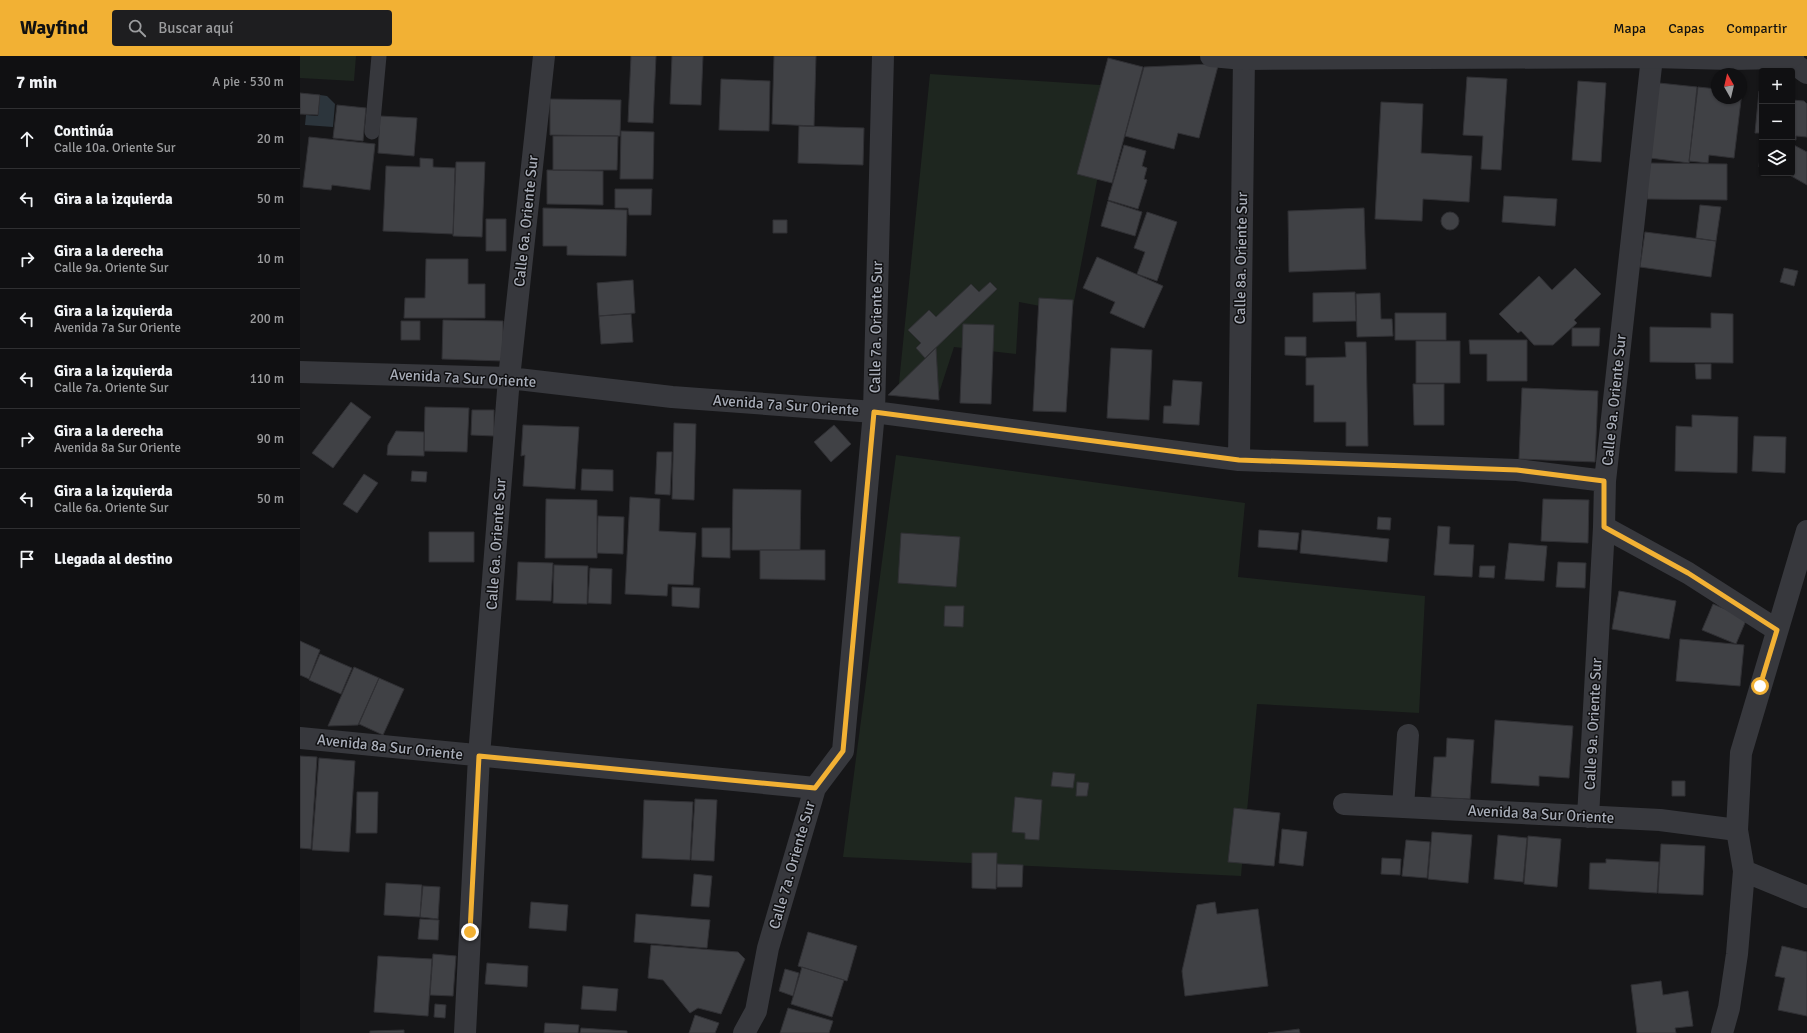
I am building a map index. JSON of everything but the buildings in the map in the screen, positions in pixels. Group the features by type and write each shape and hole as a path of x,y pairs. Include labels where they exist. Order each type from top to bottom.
{"street":[{"name":"Calle 6a. Oriente Sur","path":"465,1033 479,756 509,378 544,56"},
{"name":"Calle 7a. Oriente Sur","path":"744,1033 756,1011 768,948 815,788 843,751 874,412 883,56"},
{"path":"1211,56 1244,58 1652,57 1731,59 1790,57 1807,73"},
{"name":"Calle 9a. Oriente Sur","path":"1588,817 1604,527 1604,481 1652,57"},
{"name":"Calle 8a. Oriente Sur","path":"1239,460 1244,58"},
{"name":"Avenida 7a Sur Oriente","path":"300,372 509,378 672,398 874,412 1239,460 1517,470 1604,481"},
{"path":"1604,527 1688,573 1777,630"},
{"path":"1722,1033 1729,1008 1737,954 1744,871 1737,830 1741,753 1807,531"},
{"path":"1403,807 1408,735"},
{"name":"Avenida 8a Sur Oriente","path":"300,738 815,788"},
{"name":"Avenida 8a Sur Oriente","path":"1344,804 1660,820 1737,830"},
{"path":"1744,871 1807,897"}],"lane":[{"path":"372,132 379,56"}],"shaded area":[{"path":"300,56 356,56 354,81 300,78"},
{"path":"930,74 1115,86 1072,312 1019,302 1016,354 954,347 939,393 898,393"},
{"path":"320,95 327,96 335,104 333,127 305,125 306,115 318,116"},
{"path":"896,455 1245,503 1238,577 1425,596 1419,713 1257,704 1241,876 843,857"}],"route":[{"path":"470,932 479,756 815,788 843,751 874,412 1239,460 1419,465 1517,470 1604,481 1604,527 1688,573 1777,630 1760,686"}]}
